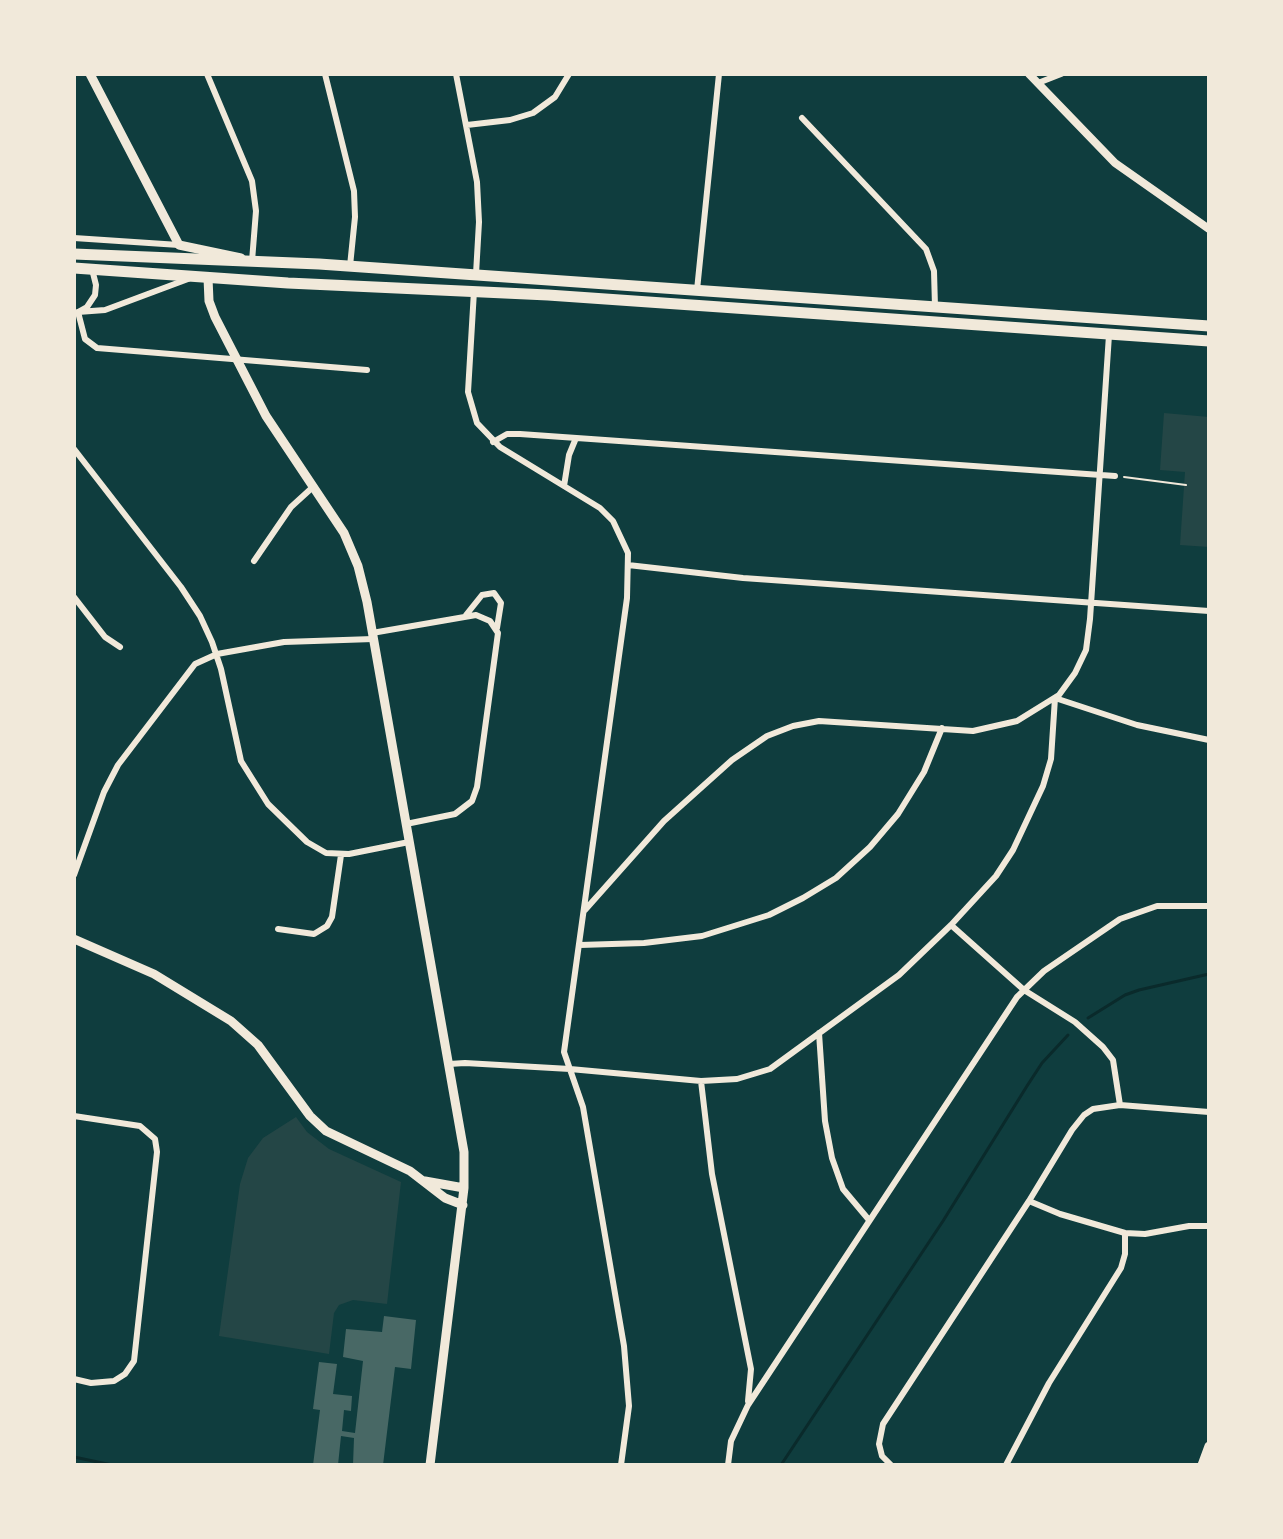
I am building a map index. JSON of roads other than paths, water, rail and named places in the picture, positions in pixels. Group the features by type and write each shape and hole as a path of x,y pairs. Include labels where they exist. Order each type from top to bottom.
{"highway":[{"path":"74,254 350,266 1209,326"},
{"path":"74,268 474,291 1209,341"}],"main road":[{"path":"90,74 179,245 252,261"},
{"path":"201,277 211,309 272,427 344,533 365,590 463,1138 463,1205 430,1465"},
{"path":"74,939 147,970 231,1021 266,1054 317,1123 335,1136 425,1181 445,1198 463,1205"},
{"path":"425,1181 464,1188"},
{"path":"1202,1465 1209,1446"}],"street":[{"path":"207,74 254,188 256,211 252,261"},
{"path":"325,74 354,191 350,266"},
{"path":"456,74 479,210 476,274"},
{"path":"467,125 510,120 533,113 555,97 569,74"},
{"path":"697,290 719,74"},
{"path":"1029,74 1115,163 1209,229"},
{"path":"1038,83 1061,74"},
{"path":"802,118 926,249 934,271 935,307"},
{"path":"74,238 179,245"},
{"path":"76,312 90,303 96,293 92,269"},
{"path":"76,312 105,310 201,277"},
{"path":"474,291 469,399 477,423 493,442 600,508 622,535 628,565 627,598 564,1052 583,1107 629,1380 629,1406 621,1465"},
{"path":"76,312 85,339 97,348 367,370"},
{"path":"585,910 664,821 732,760 767,736 793,726 819,721 973,731 1017,721 1055,698 1075,673 1086,650 1092,603 1109,335"},
{"path":"493,442 513,434 1115,476"},
{"path":"564,486 569,455 576,438"},
{"path":"74,449 200,616 217,654 237,750 252,782 268,804 307,842 326,853 341,855 409,842"},
{"path":"254,561 291,507 314,486"},
{"path":"628,565 743,578 1209,611"},
{"path":"406,824 455,814 472,801 477,787 499,639 497,628 501,603 494,593 482,595 465,616"},
{"path":"74,597 105,637 120,647"},
{"path":"74,875 104,792 126,753 168,701 189,668 217,654 296,641 373,636 465,616 482,616 497,628"},
{"path":"1055,698 1137,725 1209,740"},
{"path":"449,1064 570,1069 701,1081 755,1075 770,1069 899,975 996,876 1013,850 1043,786 1051,759 1055,698"},
{"path":"580,945 644,943 702,936 769,915 803,898 836,878 870,847 898,814 924,772 942,728"},
{"path":"278,929 314,934 327,926 332,917 341,855"},
{"path":"728,1465 731,1441 748,1405 1024,990 1066,955 1120,919 1157,906 1209,906"},
{"path":"951,925 1024,990 1075,1022 1103,1047 1113,1060 1120,1105"},
{"path":"819,1033 825,1121 832,1158 843,1189 869,1220"},
{"path":"701,1081 712,1174 751,1369 748,1405"},
{"path":"891,1465 882,1456 879,1444 883,1424 1084,1115 1093,1109 1120,1105 1209,1112"},
{"path":"74,1116 140,1126 151,1134 157,1152 134,1361 125,1374 114,1381 99,1383 74,1379"},
{"path":"1029,1201 1060,1214 1125,1233 1145,1234 1189,1226 1209,1226"},
{"path":"1006,1465 1049,1383 1121,1268 1125,1233"}],"waterway":[{"path":"1088,1018 1125,995 1209,974"},
{"path":"781,1465 943,1221 1042,1063 1068,1035"},
{"path":"74,1457 112,1465"}]}
